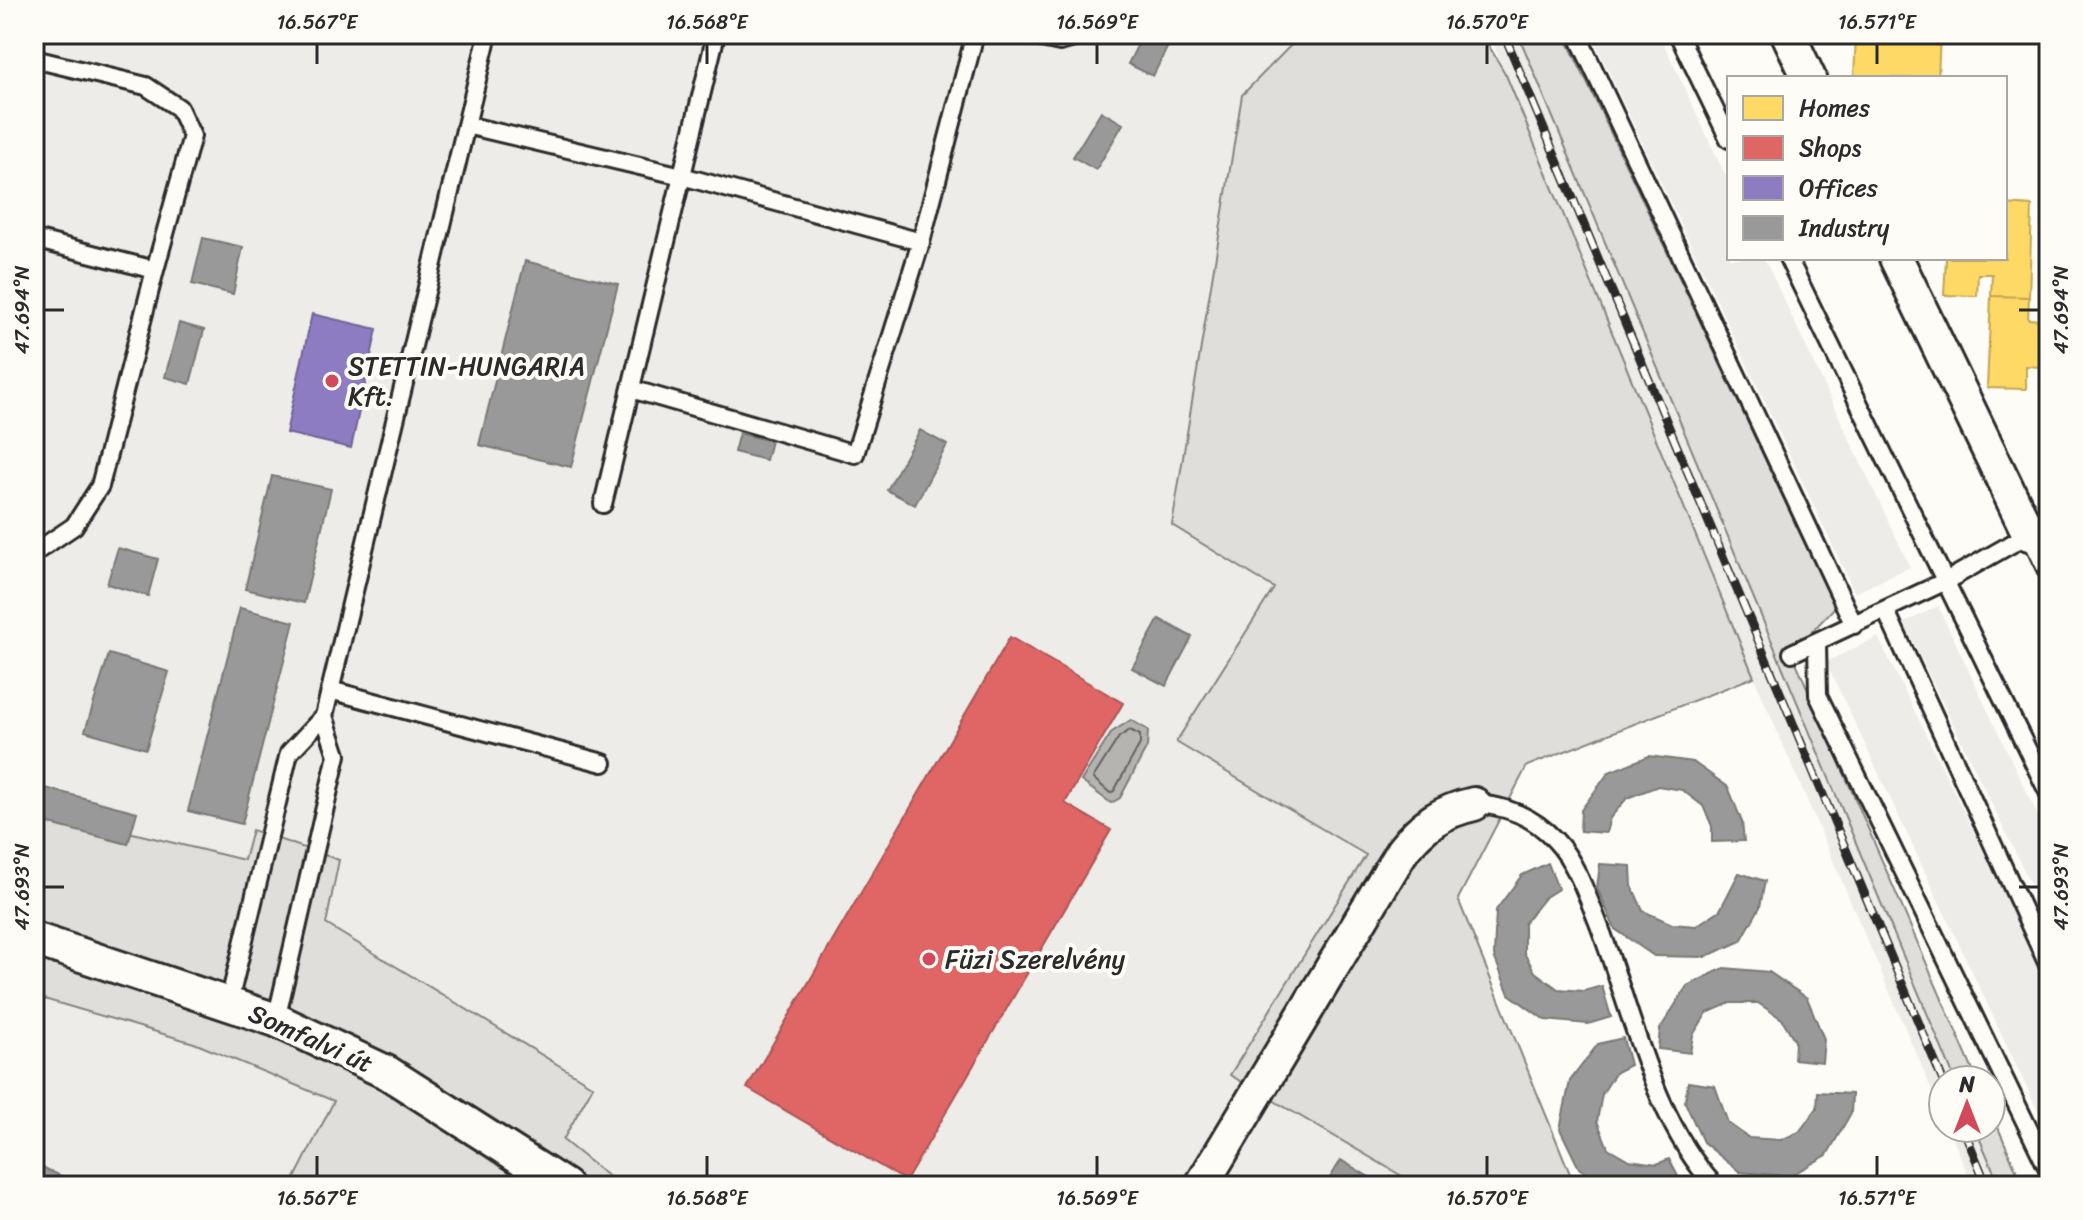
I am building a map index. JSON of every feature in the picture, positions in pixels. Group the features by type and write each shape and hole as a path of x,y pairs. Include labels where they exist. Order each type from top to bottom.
{"street":[{"path":"1788,34 1808,76"},
{"path":"1897,260 2039,529"},
{"path":"1201,1186 1402,851 1424,825 1438,816 1474,804"},
{"name":"Somfalvi út","path":"34,939 276,1020 388,1073 565,1186"}],"lane":[{"path":"229,1002 289,753 324,716 488,34"},
{"path":"603,504 716,34"},
{"path":"631,389 855,454 921,242 975,34"},
{"path":"1023,34 1060,42 1089,34"},
{"path":"1577,34 1854,625"},
{"path":"1678,34 1727,135"},
{"path":"34,59 146,86 179,108 192,136 100,486 74,526 34,553"},
{"path":"466,125 682,176 921,242"},
{"path":"34,239 155,270"},
{"path":"1789,260 2049,794"},
{"path":"1792,653 1946,581 2039,529 2049,575"},
{"path":"1886,611 2049,967"},
{"path":"1817,643 1818,695 2049,1171"},
{"path":"330,690 603,763"},
{"path":"276,1020 337,755 324,716"},
{"path":"1474,804 1493,804 1525,817 1556,840 1567,856 1611,953 1678,1134 1694,1164 1715,1186"}],"shaded area":[{"path":"34,34 1302,34 1242,96 1274,588 1176,742 1366,855 1230,1074 1419,1186 620,1186 563,1140 593,1085 325,924 339,861 253,830 245,860 34,809"},
{"path":"1302,34 1482,34 1506,75 1754,677 1527,766 1458,899 1575,1186 1419,1186 1230,1075 1366,855 1176,742 1274,588 1172,525 1242,95"},
{"path":"1489,34 1518,34 1948,1064 1927,1064 1927,1079 1754,677"},
{"path":"1518,34 1564,34 1835,607 1792,653 1970,1064 1948,1064"},
{"path":"1591,34 1659,34 1727,179 1727,260 1765,260 1910,567 1855,593"},
{"path":"1938,606 2049,839 2049,922 1904,623"},
{"path":"1878,637 2049,985 2049,1135 1826,662"},
{"path":"34,809 244,860 252,830 339,860 326,924 593,1086 563,1140 620,1186 291,1186 334,1101 194,1043 34,996"},
{"path":"34,996 194,1043 335,1101 291,1186 34,1186"},
{"path":"1955,1144 1982,1144 2000,1186 1973,1186"},
{"path":"1982,1144 2005,1144 2023,1186 2000,1186"}],"water":[{"path":"1131,720 1148,730 1147,747 1120,798 1111,803 1081,781 1112,732"}],"building: Homes":[{"path":"1856,34 1888,34 1887,38 1902,39 1902,34 1940,34 1938,76 1854,76"},
{"path":"2007,204 2032,206 2029,297 1991,296 1992,274 1978,274 1977,296 1944,295 1946,260 2007,260"},
{"path":"1991,296 2029,297 2028,319 2042,320 2043,298 2049,298 2049,390 2040,389 2040,367 2026,366 2026,389 1987,388"}],"building: Shops":[{"name":"Füzi Szerelvény","path":"1010,637 1123,703 1065,803 1111,830 906,1181 747,1088"}],"building: Offices":[{"name":"STETTIN-HUNGARIA Kft.","path":"312,314 377,329 351,448 286,433"}],"building: Industry":[{"path":"1143,34 1174,34 1153,76 1128,64"},
{"path":"1101,111 1123,124 1096,170 1073,157"},
{"path":"203,238 243,247 233,294 192,284"},
{"path":"525,261 618,284 571,467 479,445"},
{"path":"179,323 204,330 190,384 165,377"},
{"path":"920,430 947,445 915,505 887,490"},
{"path":"739,433 771,441 766,460 734,452"},
{"path":"272,476 331,489 304,603 245,589"},
{"path":"118,548 158,559 148,596 107,584"},
{"path":"240,608 294,622 242,824 188,811"},
{"path":"1159,619 1192,637 1166,686 1132,668"},
{"path":"109,654 169,672 146,749 85,731"},
{"path":"1649,756 1693,762 1728,787 1742,822 1744,841 1712,842 1712,826 1703,806 1682,790 1658,786 1627,798 1610,818 1606,833 1580,831 1581,810 1609,772"},
{"path":"34,785 137,812 128,844 34,820"},
{"path":"1548,863 1558,889 1544,898 1524,923 1524,953 1535,972 1558,989 1584,991 1602,986 1611,1017 1588,1024 1545,1020 1509,994 1494,956 1496,910 1522,875"},
{"path":"1600,864 1631,866 1632,886 1643,911 1672,924 1696,926 1720,910 1739,873 1765,881 1760,907 1741,941 1705,957 1654,956 1615,929 1597,888"},
{"path":"1724,968 1769,972 1807,998 1824,1039 1822,1062 1794,1059 1795,1041 1782,1019 1758,1003 1730,1003 1707,1013 1693,1035 1690,1053 1658,1049 1660,1029 1687,986"},
{"path":"1623,1038 1630,1065 1616,1072 1602,1094 1597,1121 1608,1148 1629,1160 1657,1164 1669,1159 1683,1186 1604,1186 1579,1168 1560,1129 1570,1081 1598,1044"},
{"path":"1688,1082 1715,1086 1728,1123 1749,1138 1781,1140 1799,1132 1817,1108 1818,1092 1852,1094 1851,1113 1827,1155 1790,1176 1740,1172 1703,1142 1685,1102"},
{"path":"1341,1160 1384,1186 1325,1186"},
{"path":"34,1163 81,1186 34,1186"}],"railway":[{"path":"1504,34 1936,1064"},
{"path":"1970,1144 1987,1186"}],"place":[{"name":"STETTIN-HUNGARIA Kft.","path":"332,381"},
{"name":"Füzi Szerelvény","path":"929,959"}]}
